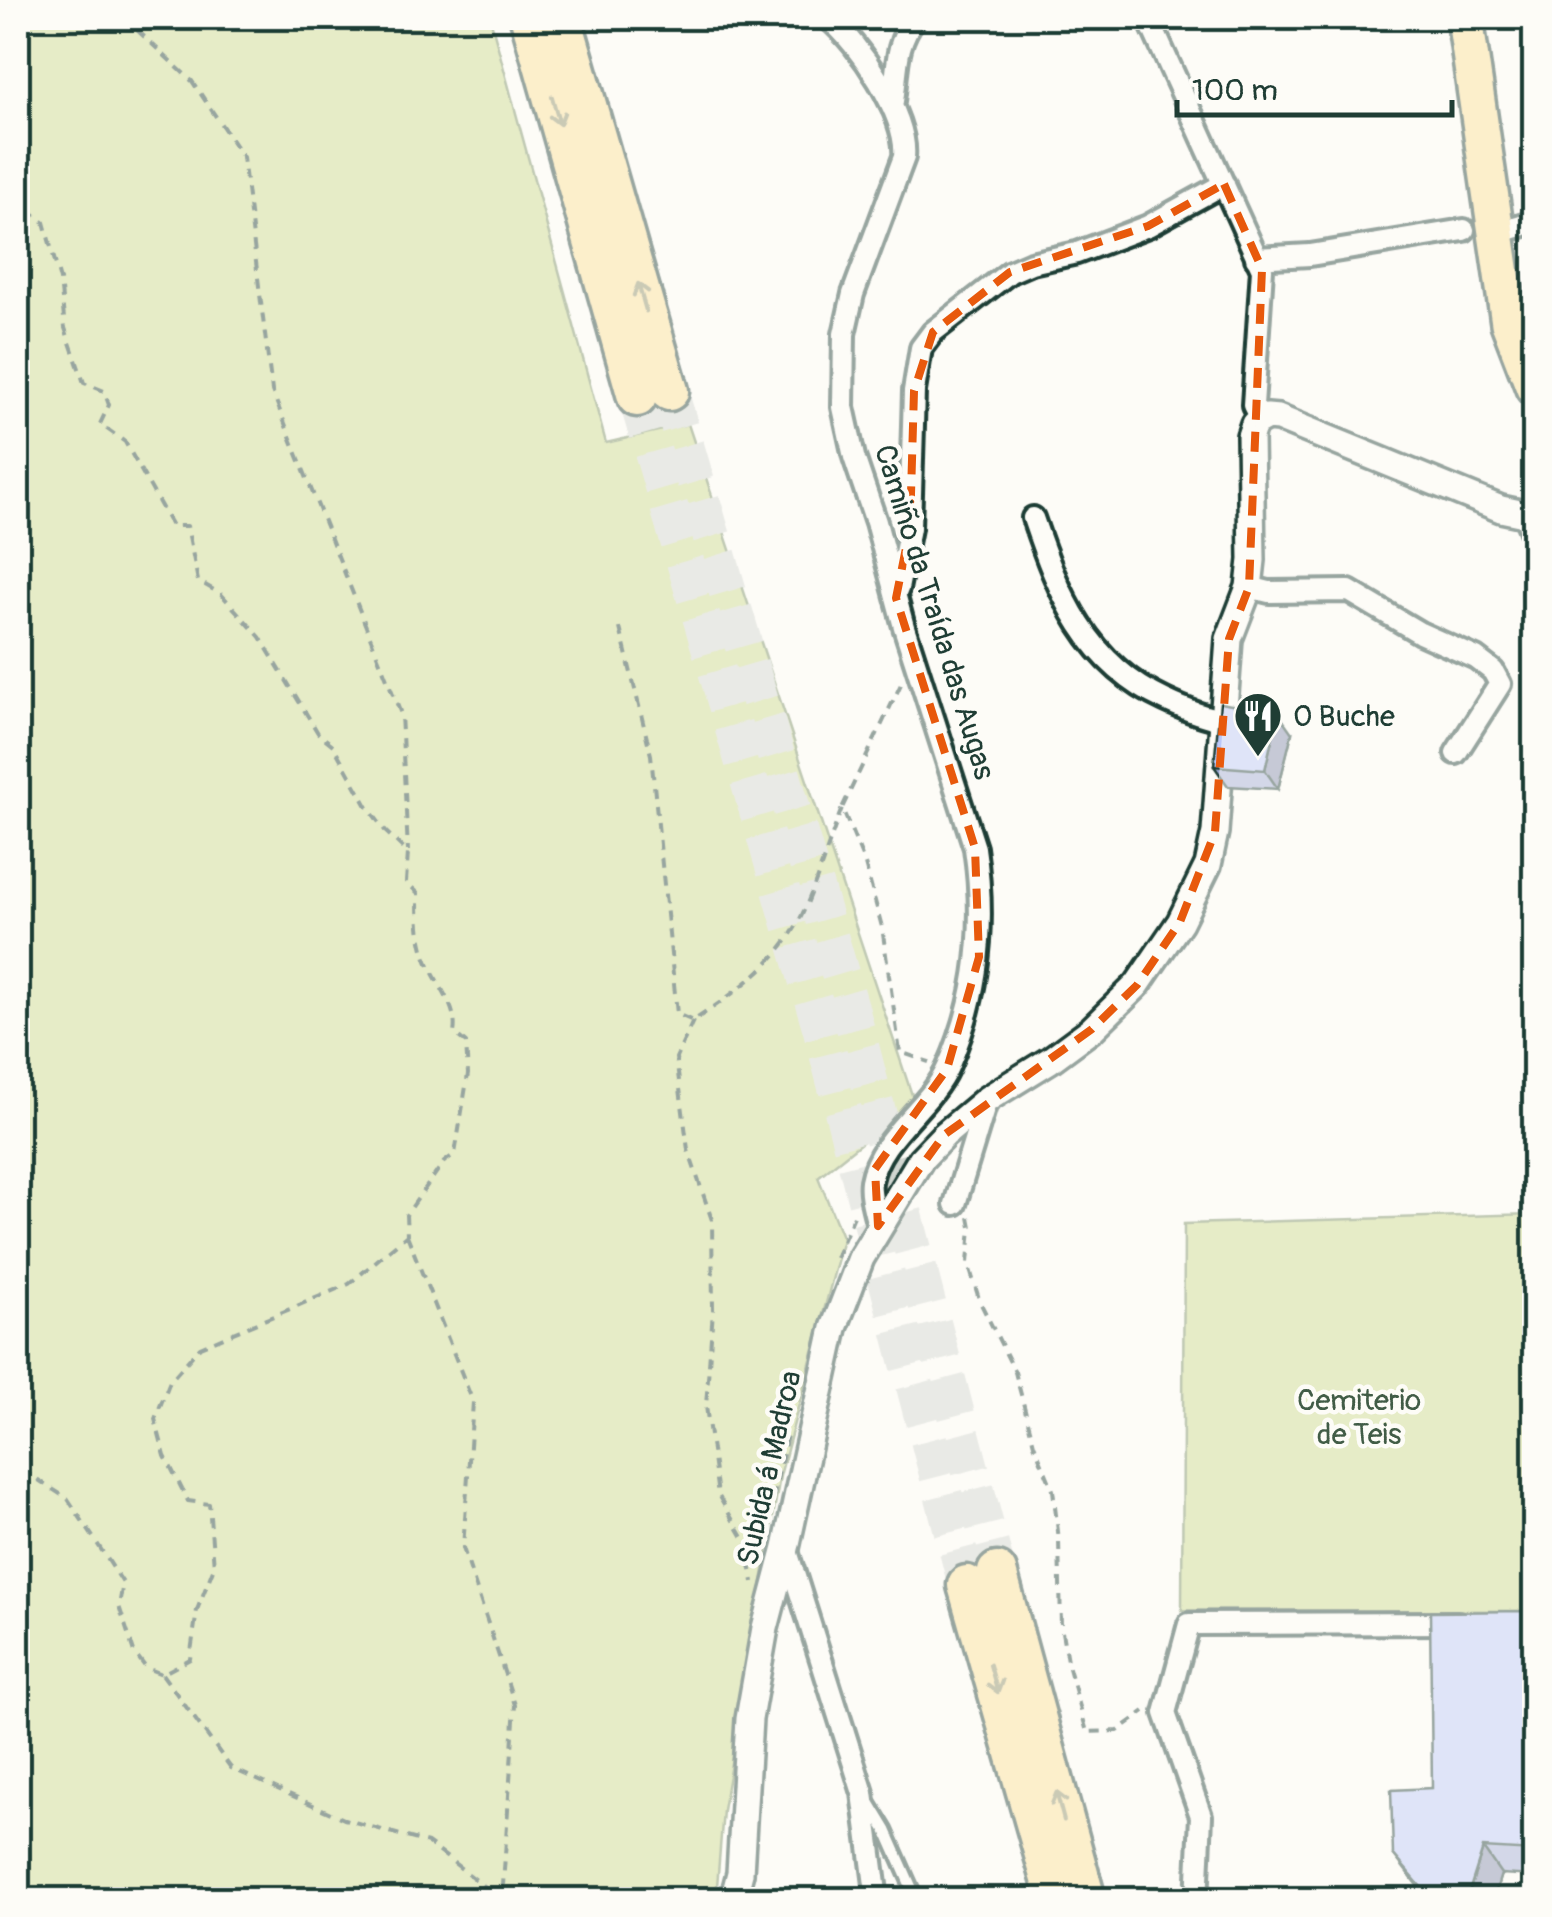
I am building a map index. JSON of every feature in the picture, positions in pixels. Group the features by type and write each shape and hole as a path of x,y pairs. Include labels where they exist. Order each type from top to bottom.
{"highway":[{"path":"530,18 653,394 562,18"},
{"path":"1465,18 1480,232 1534,388"},
{"path":"1057,1900 982,1579 1086,1900"}],"street":[{"name":"Camiño da Traída das Augas","path":"828,18 856,47 902,132 904,157 853,294 844,334 843,407 896,598 970,831 979,878 979,957 972,999 948,1069 881,1156 875,1170 870,1185 878,1226"},
{"path":"892,110 894,66 905,30 915,18"},
{"path":"1148,18 1262,270 1253,405 1260,419 1278,418 1531,524"},
{"path":"896,598 910,528 914,391 921,348 933,332 1010,272 1031,263 1078,253 1148,226 1224,184"},
{"path":"1256,258 1310,255 1534,222"},
{"name":"Subida á Madroa","path":"733,1900 740,1873 753,1691 834,1328 855,1272 878,1226 921,1159 944,1134 986,1098 1050,1060 1092,1029 1136,985 1170,937 1208,865 1215,832 1229,639 1249,587 1250,436 1260,419"},
{"path":"1034,518 1052,574 1068,606 1112,669 1170,703 1224,720"},
{"path":"1249,587 1269,592 1349,591 1420,632 1476,658 1493,671 1500,684 1456,753"},
{"path":"955,1204 986,1098"},
{"path":"786,1548 863,1793 877,1900"},
{"path":"1197,1900 1200,1816 1165,1713 1189,1624 1477,1623"},
{"path":"1504,1900 1508,1884 1534,1885"}],"lane":[{"path":"863,1793 886,1830 918,1900"}],"path":[{"path":"124,18 192,81 242,157 272,391 401,714 406,882 418,893 419,936 427,962 456,1020 454,1034 466,1043 468,1074 455,1154 444,1162 406,1215 408,1235 473,1402 463,1548 515,1704 502,1900"},
{"path":"18,195 28,210 44,222 60,280 65,328 84,382 104,391 109,405 100,424 126,442 172,526 187,526 198,581 221,594 260,638 318,732 333,745 376,819 408,852"},
{"path":"620,628 651,755 677,1014 693,1022"},
{"path":"754,1585 747,1544 718,1495 706,1406 713,1310 712,1220 688,1150 676,1058 693,1022 768,963 800,920 842,808 914,658"},
{"path":"842,808 865,864 882,927 900,1052 948,1069"},
{"path":"955,1204 966,1203 971,1227 968,1263 980,1302 1015,1372 1034,1444 1053,1490 1059,1540 1061,1626 1087,1732 1118,1731 1170,1692"},
{"path":"162,1674 190,1659 197,1610 214,1567 209,1504 188,1501 165,1456 155,1419 170,1381 200,1347 349,1284 408,1235"},
{"path":"18,1467 68,1499 78,1513 123,1583 119,1606 134,1652 146,1668 162,1674 231,1768 344,1819 428,1844 502,1900"}],"highlighted area":[{"path":"1224,184 1262,269 1249,587 1229,639 1215,832 1180,922 1137,985 1092,1029 944,1135 878,1226 875,1169 947,1069 979,957 975,848 896,598 910,528 914,391 933,332 1010,272 1148,226"}],"green space":[{"path":"18,18 490,18 606,443 688,424 914,1101 818,1177 843,1239 780,1476 723,1810 716,1899 18,1899"},
{"name":"Cemiterio de Teis","path":"1534,1214 1534,1611 1182,1610 1184,1224"}],"building":[{"path":"1220,703 1278,713 1265,770 1214,766"},
{"path":"1534,1611 1534,1851 1483,1848 1468,1895 1422,1888 1393,1854 1391,1790 1432,1788 1430,1612"}],"tunnel":[{"path":"669,391 849,1004 997,1572"},
{"path":"637,397 822,1030 967,1585"}],"place":[{"name":"O Buche","path":"1258,758"}]}
